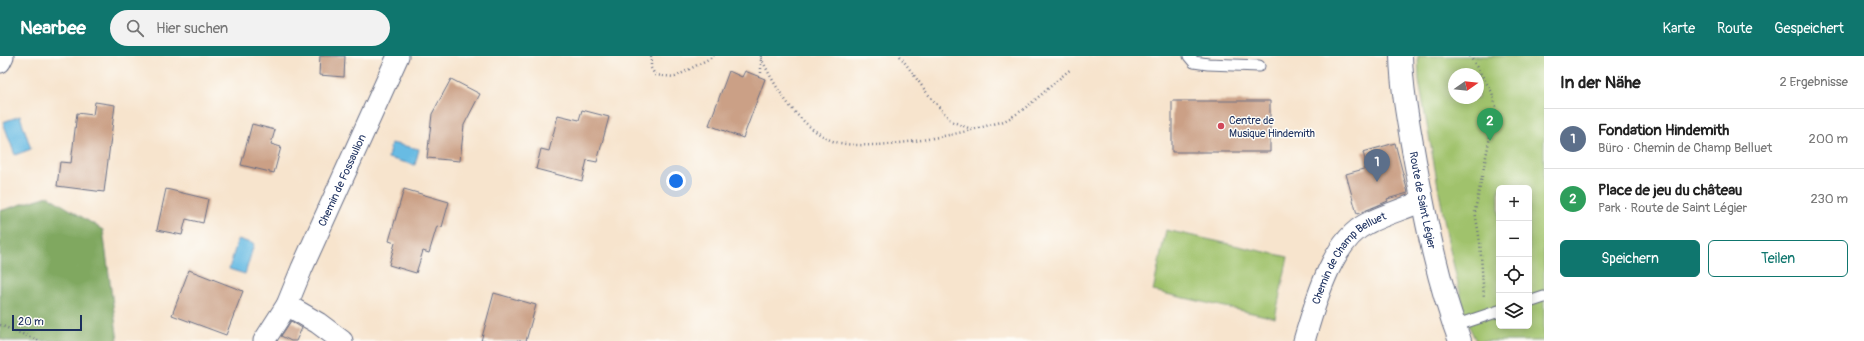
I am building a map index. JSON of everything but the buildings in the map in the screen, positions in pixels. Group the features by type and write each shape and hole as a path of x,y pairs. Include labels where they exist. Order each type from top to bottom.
{"main road":[{"name":"Route de Saint Légier","path":"1401,56 1404,99 1422,201 1431,244 1457,334"}],"street":[{"path":"0,62 3,56"},
{"name":"Chemin de Fossaulion","path":"264,341 287,305 302,268 398,56"},
{"name":"Chemin de Champ Belluet","path":"1304,341 1322,286 1332,262 1344,245 1358,229 1368,223 1422,201"},
{"path":"287,305 318,323 342,341"}],"lane":[{"path":"1189,56 1194,62 1259,66"},
{"path":"1532,301 1544,297"},
{"path":"1457,334 1485,316 1496,312"}],"path":[{"path":"651,56 651,68 655,75 665,77 675,77 714,56"},
{"path":"900,56 927,94 951,120 972,130"},
{"path":"1470,56 1492,92 1496,107 1475,212 1480,242 1485,316"},
{"path":"761,57 776,88 797,116 828,139 847,145 893,143 935,138 972,130 1006,120 1031,102 1071,69"},
{"path":"761,57 761,76"},
{"path":"0,325 40,341"}],"green space":[{"path":"1418,56 1544,56 1544,341 1476,341 1467,322 1448,241 1419,81"},
{"path":"48,196 103,230 118,341 6,341 0,339 0,211"},
{"path":"1166,230 1288,257 1275,318 1153,291"}],"water":[{"path":"20,116 31,149 15,155 3,122"},
{"path":"391,143 419,149 415,165 388,158"},
{"path":"238,239 254,244 245,274 229,269"}],"place":[{"name":"Centre de Musique Hindemith","path":"1221,126"},
{"name":"Place de jeu du château","path":"1490,141"},
{"name":"Fondation Hindemith","path":"1377,182"}]}
